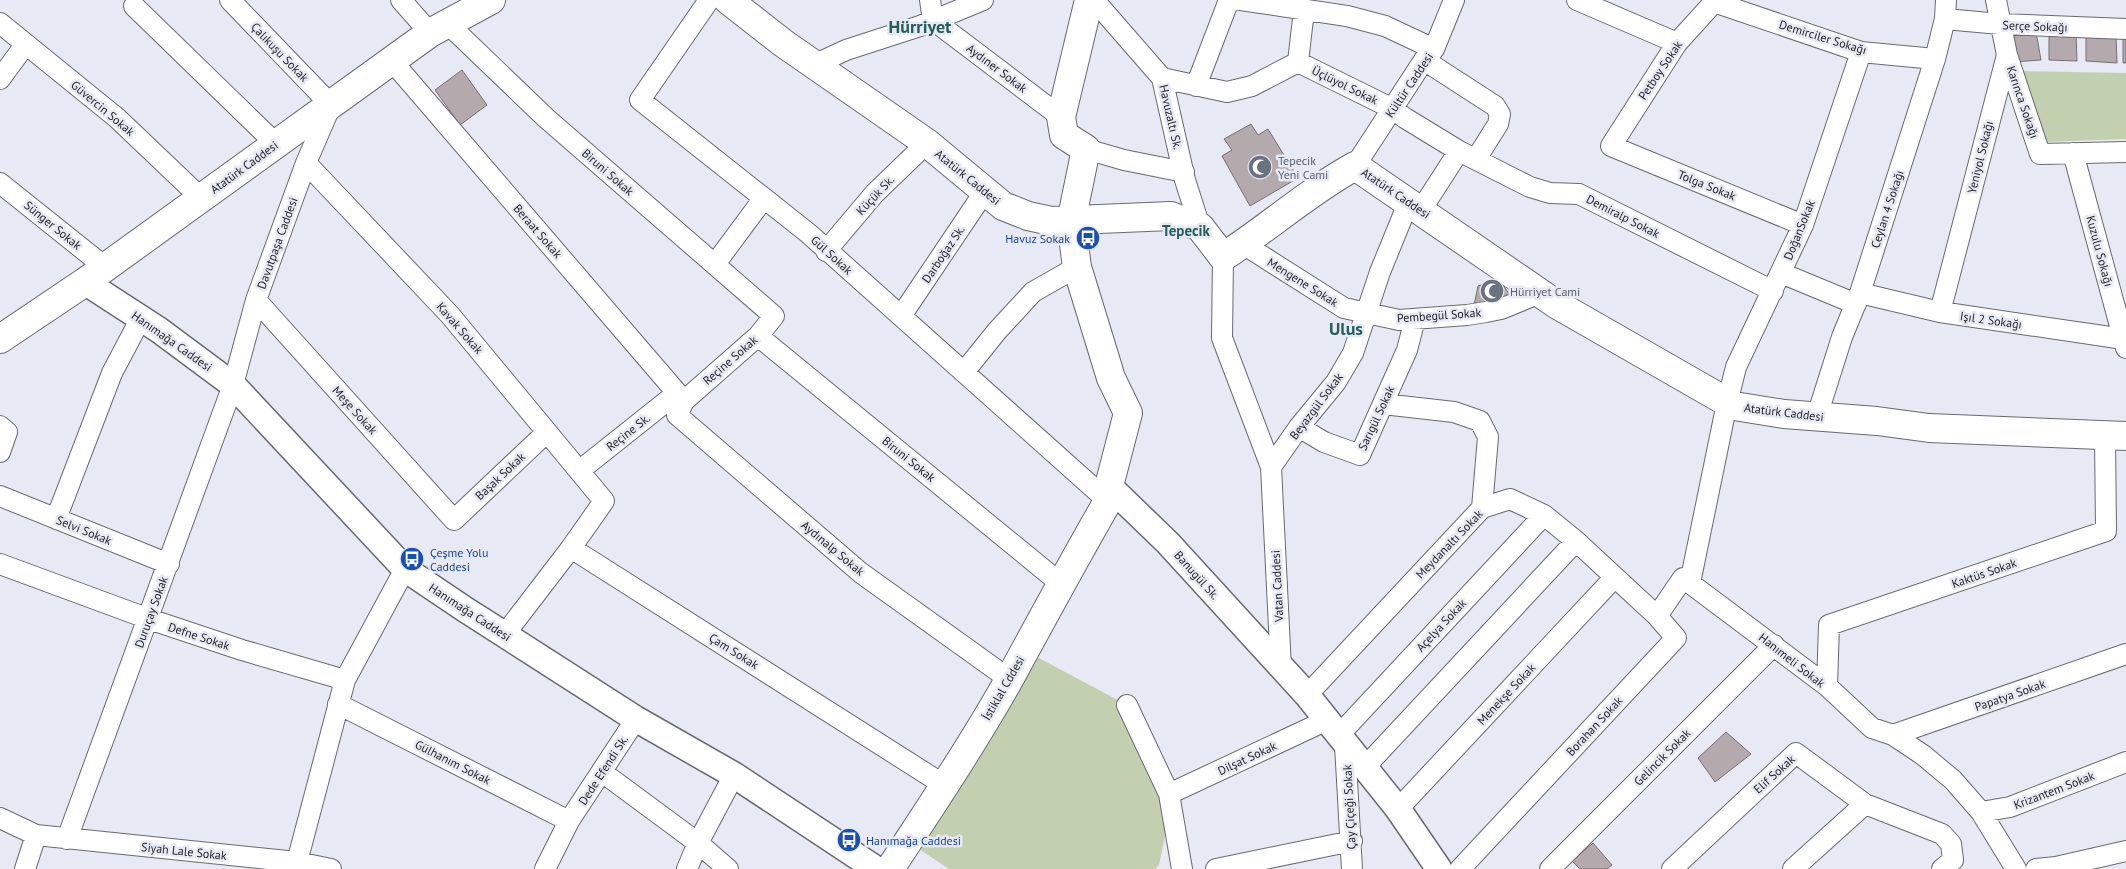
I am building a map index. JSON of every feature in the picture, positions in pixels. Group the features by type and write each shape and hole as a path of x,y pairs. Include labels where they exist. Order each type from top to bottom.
{"main road":[{"name":"Atatürk Caddesi","path":"0,339 95,275 438,28 491,0"},
{"name":"Atatürk Caddesi","path":"728,0 784,43 927,144 1003,206 1028,216 1051,221 1070,222 1171,216 1200,227"},
{"path":"1070,222 1086,149 1064,135 1061,117 1089,0"},
{"name":"Atatürk Caddesi","path":"1233,251 1333,178 1355,166 1556,304 1727,403 1784,414 1877,421 1929,428 2116,435"},
{"name":"İstiklal Cddesi","path":"890,869 1009,679 1108,494 1128,413 1110,378 1077,267 1070,222"},
{"path":"1200,227 1233,251"}],"street":[{"name":"Çalıkuşu Sokak","path":"230,0 331,105"},
{"name":"Biruni Sokak","path":"401,0 438,28 546,118 774,316"},
{"name":"Gül Sokak","path":"709,0 640,100 764,198 1108,494"},
{"path":"930,0 933,20"},
{"path":"816,64 846,50 933,20 983,0"},
{"name":"Havuzaltı Sk.","path":"1094,0 1162,78 1184,172 1200,227"},
{"path":"1196,86 1229,0"},
{"path":"1241,0 1273,2 1304,10 1347,16 1385,26 1429,54"},
{"name":"Kültür Caddesi","path":"1355,166 1429,54 1454,0"},
{"path":"1577,0 1677,43"},
{"name":"Yeniyol Sokağı","path":"1940,312 2006,55 1996,0"},
{"name":"Petboy Sokak","path":"1611,146 1677,43 1715,1"},
{"name":"Demirciler Sokağı","path":"1715,1 1862,52 1935,59"},
{"path":"134,6 275,144"},
{"name":"Üçlüyol Sokak","path":"1298,62 1304,10"},
{"name":"Serçe Sokağı","path":"1946,10 2000,24 2126,29"},
{"name":"Ceylan 4 Sokağı","path":"1817,416 1842,337 1858,298 1935,59 1946,10"},
{"name":"Aydıner Sokak","path":"933,20 1061,117"},
{"name":"Güvercin Sokak","path":"0,23 117,118 201,198"},
{"path":"0,79 25,45"},
{"name":"DoğanSokak","path":"1727,403 1736,368 1803,225 1862,52"},
{"name":"Beyazgül Sokak","path":"1271,468 1346,366 1353,353 1380,272 1415,206 1498,124 1500,114 1495,106 1429,54"},
{"name":"Karınca Sokağı","path":"2006,55 2040,154 2126,152"},
{"name":"Beraat Sokak","path":"392,61 680,397"},
{"name":"Üçlüyol Sokak","path":"1162,78 1227,92 1252,86 1298,62"},
{"name":"Üçlüyol Sokak","path":"1298,62 1393,109"},
{"name":"Davutpaşa Caddesi","path":"233,385 256,300 306,163 331,105"},
{"name":"Demiralp Sokak","path":"1393,109 1468,155 1530,187 1550,193 1579,194 1773,291"},
{"name":"Küçük Sk.","path":"826,251 875,193 927,144"},
{"name":"Tolga Sokak","path":"1611,146 1803,225"},
{"path":"1086,149 1124,160 1184,172"},
{"name":"Kuzulu Sokağı","path":"2073,153 2125,344"},
{"name":"Kavak Sokak","path":"306,163 450,315 604,501 572,548"},
{"name":"Sünger Sokak","path":"0,184 95,275"},
{"name":"Darboğaz Sk.","path":"901,316 985,191"},
{"path":"715,264 764,198"},
{"name":"Mengene Sokak","path":"1233,251 1344,308 1366,314"},
{"name":"Vatan Caddesi","path":"1233,251 1222,338 1271,468 1282,668"},
{"path":"964,372 997,331 1033,292 1077,267"},
{"name":"Işıl 2 Sokağı","path":"1781,273 1858,298 2125,344"},
{"name":"Hanımağa Caddesi","path":"95,275 140,318 233,385 405,569 636,719 734,775 876,869"},
{"name":"Pembegül Sokak","path":"1366,314 1399,320 1467,315 1493,311 1540,293"},
{"name":"Meşe Sokak","path":"256,300 454,520"},
{"name":"Reçine Sokak","path":"680,397 758,336 774,316"},
{"path":"56,519 112,373 140,318"},
{"name":"Sarıgül Sokak","path":"1300,427 1324,442 1360,455 1408,350 1415,319"},
{"name":"Biruni Sokak","path":"758,336 1060,583"},
{"name":"Duruçay Sokak","path":"67,839 233,385"},
{"name":"Reçine Sk.","path":"579,471 680,397"},
{"name":"Aydınalp Sokak","path":"680,397 677,415 854,566 1009,679"},
{"path":"1657,616 1686,581 1727,403"},
{"path":"1383,404 1454,412 1480,421 1488,437 1482,508"},
{"path":"0,426 6,432 0,452"},
{"name":"Başak Sokak","path":"454,520 547,432"},
{"name":"Kaktüs Sokak","path":"1827,686 1829,625 2106,531 2116,435"},
{"name":"Banugül Sk.","path":"1108,494 1168,543 1282,668"},
{"name":"Selvi Sokak","path":"0,496 169,564"},
{"name":"Meydanaltı Sokak","path":"1307,695 1482,508 1510,499 1544,514 1657,616"},
{"name":"Açelya Sokak","path":"1336,734 1544,514"},
{"path":"1364,768 1576,541"},
{"path":"504,634 572,548"},
{"name":"Çam Sokak","path":"572,548 944,785"},
{"name":"Defne Sokak","path":"0,564 149,619 242,650 344,680"},
{"path":"297,862 344,680 405,569"},
{"name":"Menekşe Sokak","path":"1398,809 1614,578"},
{"name":"Hanımeli Sokak","path":"1686,581 1827,686 1872,728 1893,736 1923,755 1953,780 1980,812 2016,869"},
{"name":"Borahan Sokak","path":"1460,869 1676,638 1657,616"},
{"name":"Gelincik Sokak","path":"1550,869 1774,645"},
{"name":"Papatya Sokak","path":"1893,736 2126,654"},
{"path":"1282,668 1307,695 1336,734 1398,809 1439,869"},
{"name":"Gülhanım Sokak","path":"338,704 569,820"},
{"path":"1127,705 1170,794 1182,869"},
{"name":"Dede Efendi Sk.","path":"545,869 569,820 636,719"},
{"name":"Dilşat Sokak","path":"1170,794 1336,734"},
{"name":"Çay Çiçeği Sokak","path":"1336,734 1352,841 1352,869"},
{"name":"Elif Sokak","path":"1672,869 1796,753 1865,804 1942,834 1951,844 1947,864"},
{"name":"Krizantem Sokak","path":"1980,812 2010,807 2126,762"},
{"path":"602,772 698,843 728,869"},
{"path":"687,869 698,843 734,775"},
{"path":"1793,869 1865,804"},
{"path":"0,818 36,835 67,839"},
{"path":"25,869 36,835"},
{"name":"Siyah Lale Sokak","path":"67,839 253,864 297,862 331,869"},
{"path":"1216,869 1352,841"},
{"path":"2036,869 2056,868 2126,851"}],"green space":[{"path":"2019,71 2126,73 2126,139 2043,142"},
{"path":"1037,657 1127,705 1149,755 1168,822 1159,865 1155,869 949,869 919,849"}],"building":[{"path":"2036,32 2041,60 2013,62 2009,33"},
{"path":"2049,32 2076,33 2077,61 2049,60"},
{"path":"2086,34 2116,35 2117,63 2086,61"},
{"path":"2123,35 2126,35 2126,63 2123,63"},
{"path":"462,70 487,105 460,125 435,90"},
{"name":"Tepecik Yeni Cami","path":"1251,124 1258,135 1268,129 1298,178 1250,206 1222,156 1232,150 1224,139"},
{"name":"Hürriyet Cami","path":"1498,279 1511,296 1476,307 1474,305 1478,286"},
{"path":"1726,732 1751,754 1715,782 1698,758"},
{"path":"1593,843 1612,865 1607,869 1580,869 1572,861"}],"place":[{"name":"Tepecik Yeni Cami","path":"1260,167"},
{"name":"Havuz Sokak","path":"1088,238"},
{"name":"Hürriyet Cami","path":"1492,291"},
{"name":"Çeşme Yolu Caddesi","path":"412,559"},
{"name":"Hanımağa Caddesi","path":"849,840"}],"district":[{"name":"Hürriyet","path":"920,26"},
{"name":"Tepecik","path":"1186,230"},
{"name":"Ulus","path":"1346,328"}]}
